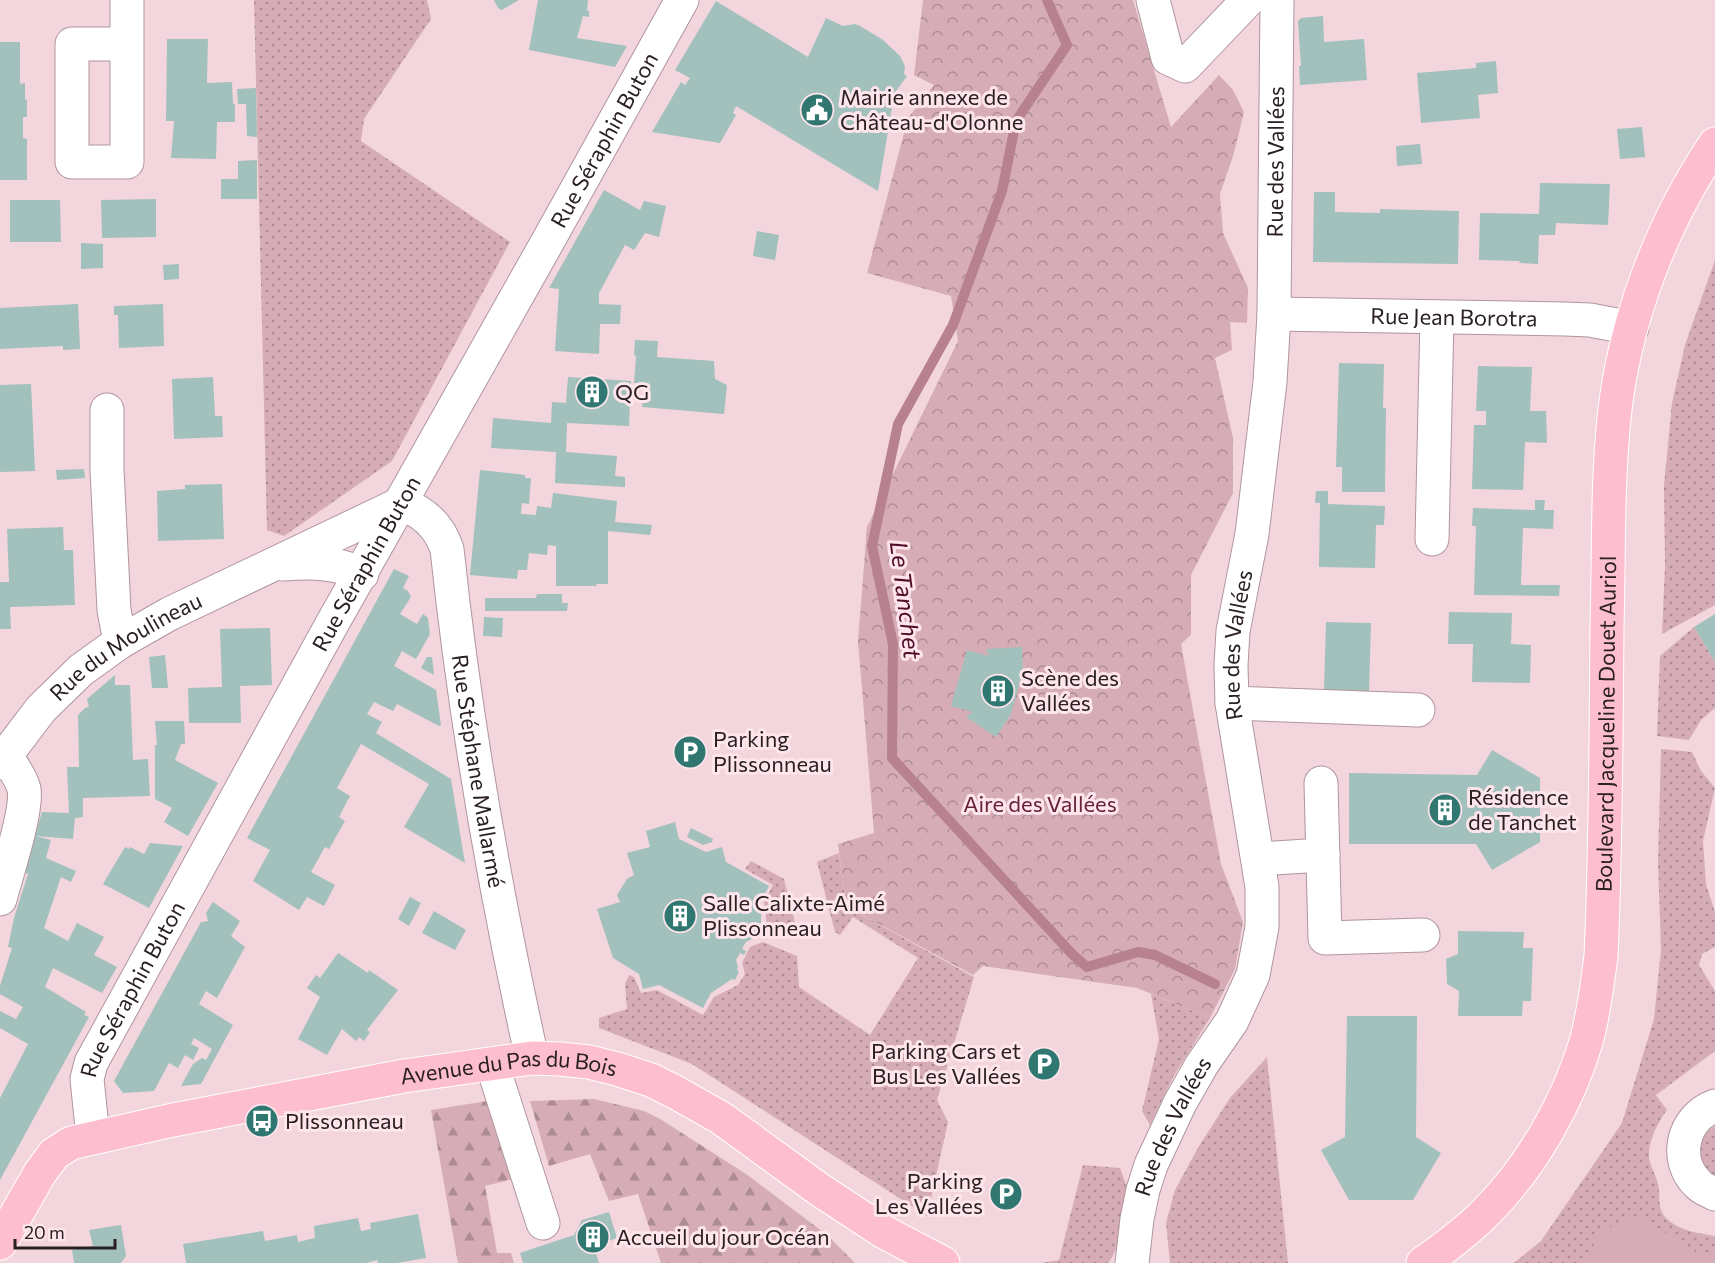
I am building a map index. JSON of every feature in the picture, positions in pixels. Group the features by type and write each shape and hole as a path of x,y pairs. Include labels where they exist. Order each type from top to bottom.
{"main road":[{"name":"Boulevard Jacqueline Douet Auriol","path":"1423,1263 1452,1243 1488,1211 1523,1166 1553,1121 1572,1082 1586,1041 1601,957 1611,458 1621,373 1646,282 1688,190 1715,144"},
{"name":"Avenue du Pas du Bois","path":"0,1244 40,1173 54,1154 71,1143 173,1119 393,1078 532,1058 589,1062 651,1080 721,1118 820,1190 884,1232 943,1263"},
{"name":"Avenue du Pas du Bois","path":"884,1232 916,1263"}],"street":[{"path":"126,0 127,44"},
{"name":"Rue Séraphin Buton","path":"93,1137 87,1079 91,1063 332,624 682,0"},
{"path":"1153,0 1168,58 1185,66 1248,0"},
{"name":"Rue des Vallées","path":"1132,1263 1143,1190 1155,1155 1196,1076 1232,1021 1253,975 1262,927 1262,887 1232,703 1231,665 1233,631 1252,534 1262,454 1274,314 1277,0"},
{"name":"Rue Jean Borotra","path":"1274,314 1573,319 1632,328"},
{"path":"1432,539 1437,318"},
{"path":"107,410 107,482 115,616 120,642"},
{"name":"Rue du Moulineau","path":"0,899 17,837 24,790 17,773 3,760 41,709 81,670 120,642 169,614 356,527 400,504"},
{"name":"Rue Stéphane Mallarmé","path":"400,504 416,508 434,525 447,549 458,654 473,748 514,975 532,1058"},
{"name":"Rue du Moulineau","path":"269,566 314,562 346,567 362,574"},
{"path":"1232,703 1418,710"},
{"path":"1321,783 1325,939 1423,935"},
{"path":"1258,859 1323,855"},
{"path":"492,1064 543,1223"},
{"path":"1715,1106 1707,1109 1692,1122 1685,1136 1683,1153 1688,1171 1699,1186 1715,1194"}],"green space":[{"path":"254,0 427,0 431,19 364,119 361,141 510,242 392,461 284,536 267,530"},
{"name":"Aire des Vallées","path":"923,0 1133,0 1171,127 1219,75 1233,90 1244,112 1234,153 1220,194 1223,233 1248,288 1247,323 1230,322 1232,350 1215,358 1233,438 1233,493 1191,575 1191,635 1181,644 1221,864 1243,922 1235,969 1210,1018 1137,988 983,966 973,975 846,906 838,844 874,833 858,641 867,527 958,341 951,296 867,273 908,118 934,85 914,75"},
{"path":"1715,260 1715,605 1662,634 1665,566 1664,485 1672,403 1685,345"},
{"path":"1694,627 1715,662 1715,708 1701,720 1689,740 1657,736 1660,656"},
{"path":"1661,749 1692,752 1701,771 1715,788 1703,841 1706,884 1715,912 1715,947 1702,954 1699,965 1715,991 1715,1051 1656,1095 1667,1110 1654,1132 1649,1157 1658,1184 1660,1206 1664,1215 1683,1229 1715,1236 1715,1263 1514,1263 1541,1241 1622,1123 1654,1019 1661,950 1658,862"},
{"path":"839,853 846,906 974,977 937,1100 948,1122 927,1216 692,1064 599,1028 599,1018 627,1009 625,984 629,975 634,977 641,993 657,990 703,1015 714,997 738,985 745,974 742,963 750,947 763,942 797,956 799,987 870,1035 918,958 853,917 840,935 835,932 817,862"},
{"path":"751,861 784,879 799,938 767,925 764,902 773,885 745,869"},
{"path":"1151,994 1210,1018 1173,1077 1150,1125 1142,1111 1159,1039"},
{"path":"1267,1057 1288,1263 1170,1263 1166,1223 1175,1190 1199,1146 1230,1098"},
{"path":"594,1099 644,1111 660,1119 746,1174 827,1235 855,1263 661,1263 638,1194 609,1201 590,1154 549,1166 530,1101"},
{"path":"487,1101 513,1179 485,1186 497,1253 511,1253 514,1263 458,1263 431,1110"},
{"path":"1715,1126 1715,1178 1704,1165 1700,1145 1703,1138"},
{"path":"1083,1165 1120,1168 1126,1185 1128,1202 1119,1241 1112,1258 1108,1263 1041,1263 1059,1260"},
{"path":"1644,1219 1697,1253 1715,1252 1715,1263 1581,1263 1603,1231 1623,1220"}],"building":[{"path":"494,0 519,0 502,10 498,8"},
{"path":"538,0 588,0 589,17 583,16 577,38 627,46 615,67 529,50"},
{"name":"Mairie annexe de Château-d'Olonne","path":"716,1 808,57 826,18 843,26 855,24 860,26 883,40 900,56 905,66 904,74 907,76 891,98 888,96 882,101 892,107 878,191 736,106 733,113 736,115 720,143 652,132 681,82 685,85 690,78 675,70"},
{"path":"1323,16 1324,42 1364,39 1367,80 1300,85 1298,21 1301,18"},
{"path":"167,39 208,39 207,83 232,82 235,122 217,122 216,159 171,158 174,121 166,121"},
{"path":"0,42 20,42 20,84 25,83 25,100 27,99 27,117 23,117 23,138 27,139 27,180 0,180"},
{"path":"1496,61 1498,93 1478,95 1480,118 1421,123 1417,73 1476,68 1476,63"},
{"path":"256,88 257,137 247,136 246,104 238,104 237,89"},
{"path":"1642,127 1645,157 1620,159 1617,129"},
{"path":"1420,144 1422,164 1397,166 1396,146"},
{"path":"257,160 257,199 221,199 221,179 238,179 238,161"},
{"path":"1540,183 1610,184 1608,225 1556,223 1555,235 1539,235 1538,264 1479,260 1480,213 1539,214"},
{"path":"604,190 640,210 644,201 666,206 659,237 645,233 634,250 625,245 599,293 599,304 621,305 620,324 600,324 599,354 555,351 559,289 549,288"},
{"path":"1314,192 1335,192 1335,212 1380,213 1380,209 1459,211 1458,264 1313,262"},
{"path":"156,199 156,237 102,238 101,200"},
{"path":"10,200 60,200 61,242 10,242"},
{"path":"757,231 779,235 775,260 753,256"},
{"path":"81,243 103,244 103,268 81,269"},
{"path":"179,264 179,279 164,280 163,265"},
{"path":"78,304 80,349 63,350 63,346 0,349 0,308"},
{"path":"163,304 164,346 119,348 118,315 114,315 114,306"},
{"path":"635,340 658,341 657,357 714,361 715,379 727,385 724,414 642,407 644,383 634,383"},
{"path":"1339,363 1384,364 1385,492 1342,492 1342,467 1336,467"},
{"path":"1478,366 1532,367 1530,411 1546,411 1547,443 1525,442 1523,490 1472,489 1474,425 1486,425 1486,411 1476,411"},
{"path":"213,377 215,416 222,416 223,437 174,439 172,379"},
{"path":"568,377 631,381 629,426 567,423 566,452 617,456 615,476 625,477 625,487 555,483 556,452 491,448 493,418 551,423 552,402 566,403"},
{"path":"31,384 35,471 0,472 0,385"},
{"path":"84,469 85,478 57,480 56,470"},
{"path":"480,470 525,475 525,478 531,478 529,504 522,503 521,514 536,515 537,506 551,508 553,493 617,501 615,522 652,525 650,535 608,531 608,584 556,586 556,546 548,545 547,555 529,553 527,570 518,570 517,579 470,575"},
{"path":"222,484 224,539 158,541 157,491 185,489 185,485"},
{"path":"1316,491 1328,491 1328,504 1385,506 1384,525 1376,525 1375,568 1319,567 1320,503 1315,503"},
{"path":"1535,500 1545,500 1544,510 1554,510 1553,529 1523,528 1521,585 1560,585 1559,596 1474,595 1476,526 1472,526 1473,508 1535,510"},
{"path":"63,527 64,550 73,550 75,605 10,607 11,629 0,629 0,582 9,582 7,529"},
{"path":"394,569 409,576 403,588 411,597 400,614 417,624 423,614 428,618 430,634 416,659 402,651 394,666 436,690 441,725 397,704 393,711 374,702 367,714 382,722 376,733 451,779 465,863 404,827 429,784 361,744 337,788 350,796 339,817 345,821 329,849 325,847 311,872 335,885 324,906 307,897 299,910 253,881 270,850 247,838"},
{"path":"537,594 562,594 562,603 568,603 567,611 485,611 485,598 536,598"},
{"path":"1449,612 1512,613 1511,644 1531,645 1530,683 1472,682 1473,644 1448,644"},
{"path":"1715,614 1715,662 1694,627"},
{"path":"484,617 503,618 502,637 483,636"},
{"path":"1326,622 1371,623 1369,691 1324,690"},
{"path":"270,628 272,685 240,686 241,723 189,723 188,688 222,687 220,629"},
{"name":"Scène des Vallées","path":"1022,647 1023,671 1011,714 996,737 966,717 973,712 951,706 967,650 988,656 986,649"},
{"path":"165,655 168,688 152,688 149,657"},
{"path":"427,657 432,657 434,675 421,668"},
{"path":"115,675 115,685 130,685 133,760 148,759 150,796 83,798 83,817 75,818 73,839 35,836 51,840 46,858 76,871 71,882 61,877 44,928 68,941 77,923 104,937 94,955 117,967 102,993 53,968 45,987 86,1012 84,1015 89,1017 0,1180 0,1098 28,1044 0,1028 0,1011 16,1019 23,1007 0,994 0,986 12,948 8,947 14,918 28,874 24,872 42,812 69,813 67,767 79,767 78,715 89,707 87,699"},
{"path":"155,721 184,721 185,744 181,744 175,760 218,783 188,836 164,822 172,808 155,799 155,745 157,745"},
{"name":"Résidence de Tanchet","path":"1492,750 1540,778 1540,842 1492,870 1476,844 1349,844 1349,773 1477,775"},
{"name":"Salle Calixte-Aimé Plissonneau","path":"675,822 679,839 706,852 722,847 726,862 769,886 761,902 761,927 764,928 759,937 756,935 746,942 742,949 746,951 744,955 740,953 736,960 739,972 735,980 732,979 711,993 703,1008 659,985 643,989 639,974 613,958 597,909 620,902 617,895 627,879 634,875 627,853 650,847 646,831"},
{"path":"691,828 713,839 712,842 703,845 687,837"},
{"path":"150,843 183,846 149,908 103,884 125,847 144,854"},
{"path":"410,897 421,903 409,926 398,919"},
{"path":"213,902 240,921 231,936 245,947 217,998 206,991 199,1004 233,1025 201,1084 181,1086 193,1064 202,1058 206,1060 212,1049 194,1038 191,1044 199,1048 193,1060 185,1055 178,1068 169,1063 154,1091 123,1093 114,1081 201,922 208,921 206,913"},
{"path":"434,911 466,930 455,950 422,933"},
{"path":"1458,931 1524,932 1523,948 1533,948 1531,1001 1523,1001 1522,1016 1458,1016 1459,991 1447,984 1446,959 1458,954"},
{"path":"338,953 368,973 369,970 398,990 367,1030 370,1032 364,1041 359,1037 356,1041 342,1029 327,1055 298,1039 320,997 307,988 316,975 320,978"},
{"path":"1347,1016 1417,1016 1416,1137 1441,1153 1413,1200 1349,1200 1321,1150 1345,1137"},
{"name":"Accueil du jour Océan","path":"609,1212 617,1238 594,1246 599,1263 523,1263 520,1253 574,1235 582,1220"},
{"path":"418,1214 426,1258 397,1263 378,1263 377,1260 366,1263 186,1263 183,1244 263,1231 265,1241 297,1235 298,1242 315,1238 314,1226 358,1218 361,1231 371,1229 370,1223"},
{"path":"121,1225 126,1256 121,1263 74,1263 72,1250 93,1246 89,1230"}],"waterway":[{"name":"Le Tanchet","path":"1047,0 1067,45 1016,121 1002,191 953,325 898,424 872,546 893,644 892,758 1072,954 1087,967 1138,952 1155,955 1215,984"}],"place":[{"name":"Mairie annexe de Château-d'Olonne","path":"817,110"},
{"name":"QG","path":"592,392"},
{"name":"Scène des Vallées","path":"998,691"},
{"name":"Parking Plissonneau","path":"690,752"},
{"name":"Résidence de Tanchet","path":"1445,810"},
{"name":"Salle Calixte-Aimé Plissonneau","path":"680,916"},
{"name":"Parking Cars et Bus Les Vallées","path":"1044,1064"},
{"name":"Plissonneau","path":"262,1121"},
{"name":"Parking Les Vallées","path":"1006,1194"},
{"name":"Accueil du jour Océan","path":"593,1237"}]}
